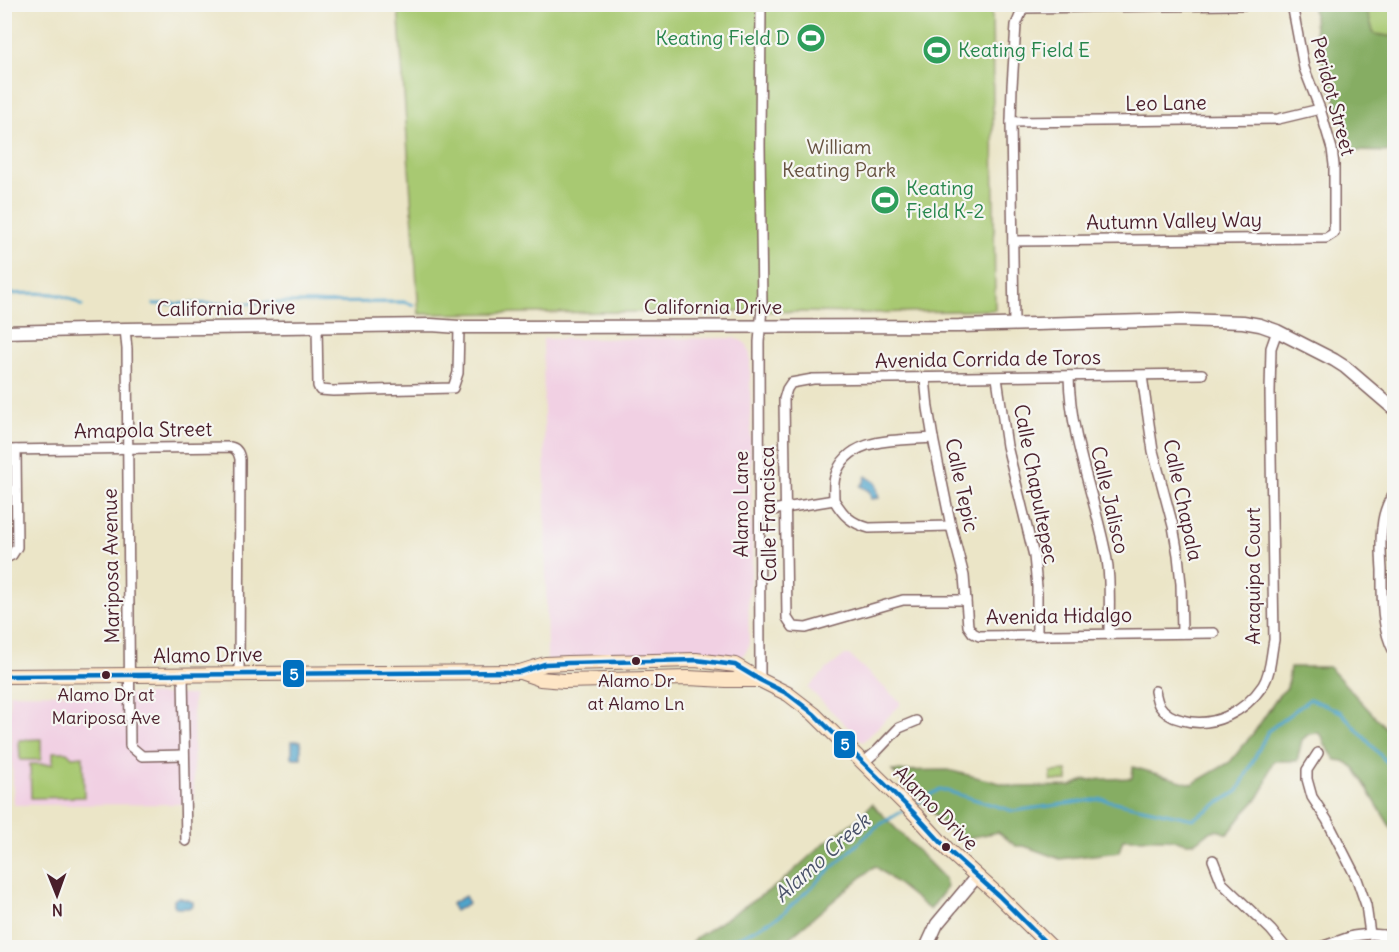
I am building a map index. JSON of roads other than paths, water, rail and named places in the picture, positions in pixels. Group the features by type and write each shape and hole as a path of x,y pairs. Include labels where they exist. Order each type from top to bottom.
{"main road":[{"name":"Alamo Drive","path":"4,676 520,672 545,664 696,660 735,665 788,694 814,714 949,851 1052,948"},
{"path":"541,680 564,672 616,671 638,668 657,661"},
{"name":"Alamo Drive","path":"520,672 541,680 688,678 760,680"}],"street":[{"name":"Alamo Lane","path":"760,680 761,4"},
{"path":"1014,324 1011,122 1016,25 1023,8 1290,4"},
{"name":"Peridot Street","path":"1290,4 1304,68 1320,108 1332,148 1334,233"},
{"name":"Leo Lane","path":"1011,122 1278,119 1320,108"},
{"name":"Autumn Valley Way","path":"1013,241 1326,238 1334,233"},
{"name":"California Drive","path":"4,332 125,328 430,325 459,327 947,326 1217,320 1252,323 1277,330 1345,367 1395,409"},
{"path":"317,326 318,386 320,390 333,391 453,388 458,373 459,327"},
{"name":"Mariposa Avenue","path":"125,328 130,746 142,756 184,755"},
{"name":"Araquipa Court","path":"1155,692 1163,710 1173,718 1203,723 1221,720 1236,712 1264,684 1274,640 1270,348 1277,330"},
{"name":"Avenida Corrida de Toros","path":"784,399 791,383 802,381 1202,374"},
{"name":"Calle Jalisco","path":"1069,376 1075,428 1107,562 1109,633"},
{"name":"Calle Chapala","path":"1142,376 1154,451 1178,555 1182,633"},
{"name":"Calle Tepic","path":"925,378 933,438 964,576 966,600"},
{"name":"Calle Chapultepec","path":"997,378 1006,446 1034,556 1037,587 1037,634"},
{"name":"Calle Francisca","path":"784,399 787,618 793,627"},
{"path":"933,438 872,443 860,447 841,465 836,476 834,500 846,517 856,524 869,528 951,525"},
{"name":"Amapola Street","path":"4,450 230,447 235,449 239,455 239,675"},
{"path":"4,559 12,555 17,547 16,450"},
{"path":"1395,493 1390,499 1381,535 1383,606 1390,627 1390,644 1395,652"},
{"path":"760,512 834,500"},
{"name":"Avenida Hidalgo","path":"793,627 807,628 886,603 903,600 966,600 968,626 973,633 979,636 1214,633"},
{"path":"183,675 186,841"},
{"path":"863,763 899,728 916,721"},
{"path":"1318,753 1307,770 1312,797 1327,820 1357,879 1366,905 1370,934"},
{"path":"1213,860 1222,883 1271,930 1286,948"},
{"path":"926,948 937,924 977,876"},
{"path":"1318,948 1353,936 1370,934 1395,936"},
{"path":"1382,935 1382,948"}],"water":[{"path":"866,476 876,483 879,498 871,499 869,491 860,486"},
{"path":"292,741 301,741 301,758 292,758"},
{"path":"465,896 469,903 455,911 451,904"},
{"path":"178,897 193,902 193,906 177,908 174,900"}],"waterway":[{"path":"4,294 55,294 73,300 82,306"},
{"path":"154,304 405,302 413,305"},
{"name":"Alamo Creek","path":"912,806 940,789 1013,811 1101,799 1193,819 1238,791 1268,731 1310,699 1341,712 1394,770"},
{"name":"Alamo Creek","path":"717,948 726,941 742,936 780,916 876,827 904,810"}],"place":[{"name":"Keating Field D","path":"811,38"},
{"name":"Keating Field E","path":"937,50"},
{"name":"Keating Field K-2","path":"885,200"},
{"name":"Alamo Dr at Alamo Ln","path":"636,661"},
{"name":"Alamo Dr at Mariposa Ave","path":"106,675"}],"park label":[{"name":"William Keating Park","path":"839,158"}]}
